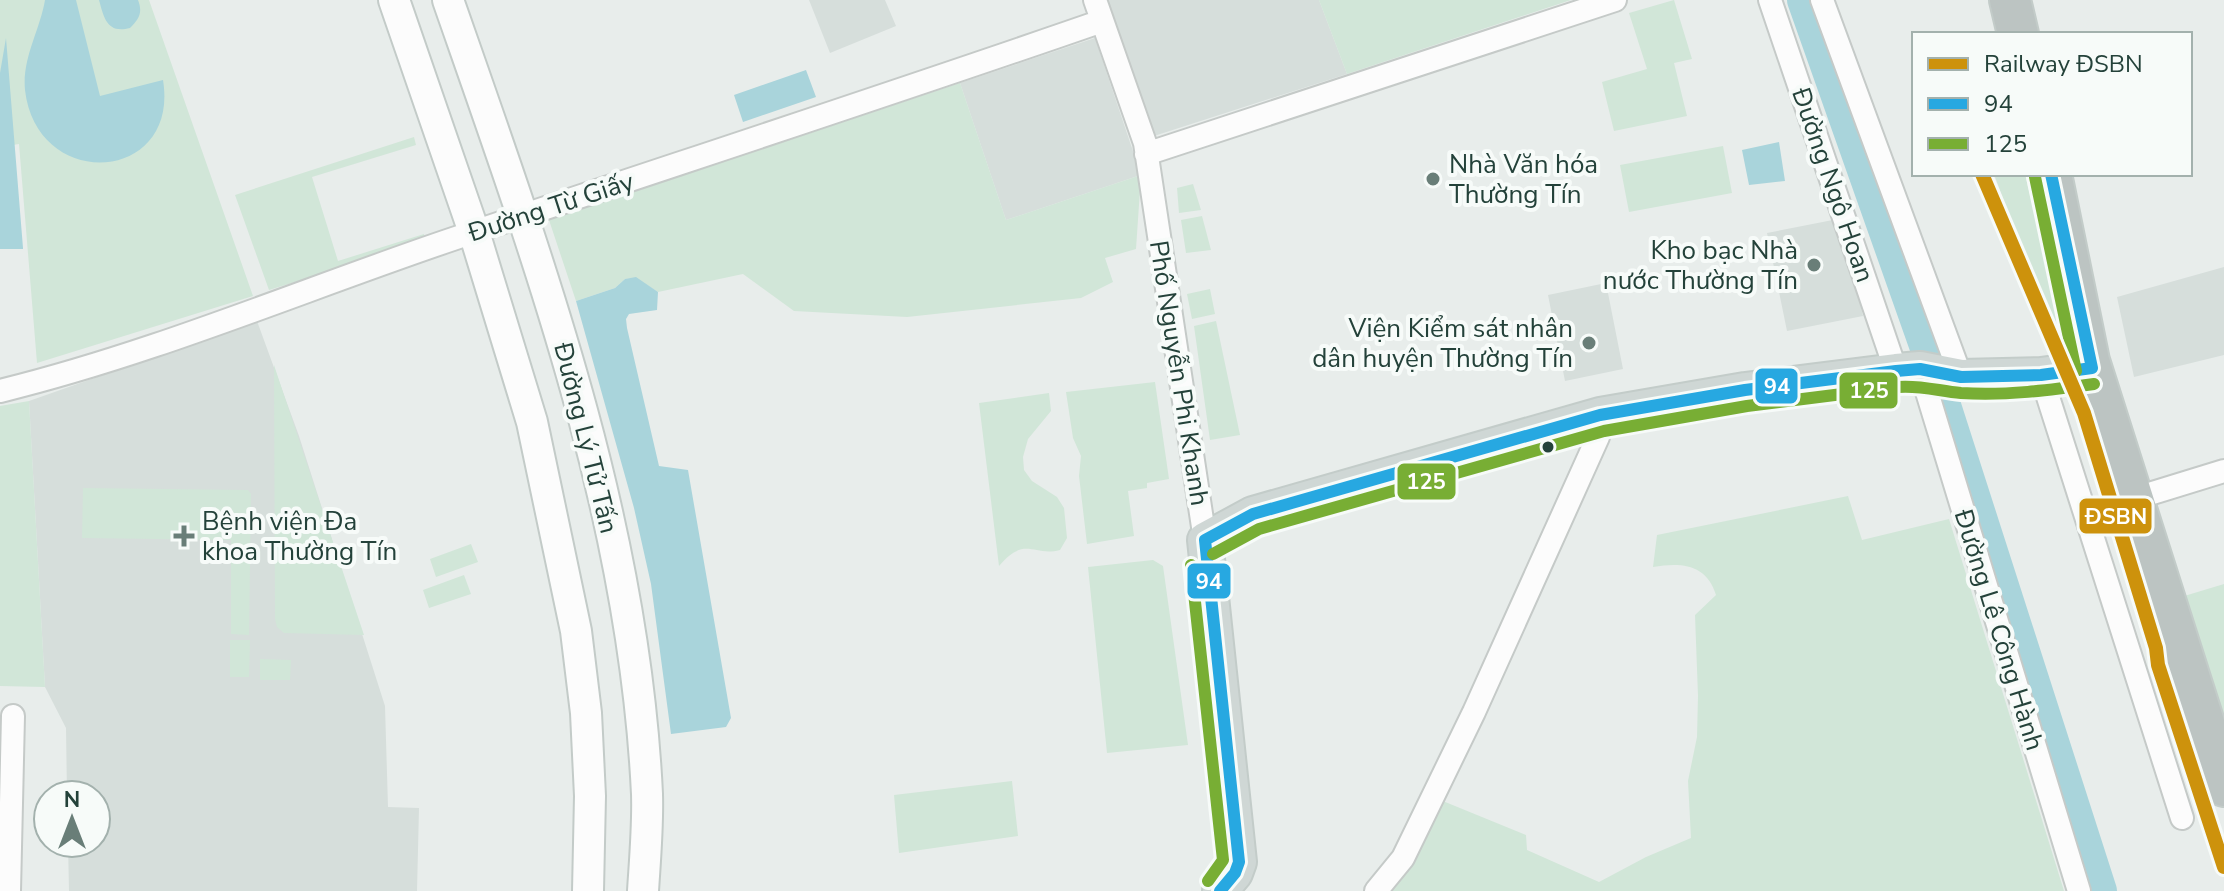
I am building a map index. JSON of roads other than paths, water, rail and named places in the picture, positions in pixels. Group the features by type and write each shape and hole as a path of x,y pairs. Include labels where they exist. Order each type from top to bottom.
{"highway":[{"path":"2010,0 2018,32"},
{"path":"2051,176 2092,368 2224,786"}],"main road":[{"path":"1206,552 1599,426 1914,375 2041,375 2092,368"},
{"name":"Phố Nguyễn Phi Khanh","path":"1206,552 1239,862 1228,884 1220,891"}],"street":[{"name":"Đường Lý Tử Tấn","path":"394,0 474,232 532,422 576,631 586,713 590,796 588,891"},
{"name":"Đường Lý Tử Tấn","path":"448,0 523,217 583,409 631,626 647,798 643,891"},
{"path":"1146,154 1615,0"},
{"name":"Đường Ngô Hoan","path":"1770,0 1914,375"},
{"path":"1822,0 1961,377"},
{"name":"Đường Từ Giấy","path":"0,391 59,377 172,340 1098,11"},
{"name":"Phố Nguyễn Phi Khanh","path":"1098,11 1146,154 1206,552"},
{"name":"Đường Lê Công Hành","path":"1914,375 2079,891"},
{"path":"2041,375 2182,818"},
{"path":"1376,891 1402,859 1474,712 1599,426"},
{"path":"539,459 591,447"},
{"path":"2133,499 2224,471"},
{"path":"9,891 13,716"}],"water":[{"path":"45,0 76,0 100,96 163,80 162,114 150,140 130,156 105,162 78,159 54,146 35,123 25,90 25,78"},
{"path":"99,0 138,0 139,16 130,28 111,27"},
{"path":"6,38 23,249 0,249 0,73"},
{"path":"806,70 816,97 743,122 734,95"},
{"path":"1779,142 1785,181 1749,185 1742,150"},
{"path":"636,277 658,292 657,310 629,314 627,328 659,466 688,470 731,718 726,727 671,734 651,584 634,508 576,301 615,288 625,279"}],"waterway":[{"path":"1804,0 1927,348"},
{"path":"1940,393 2100,891"}],"rail line":[{"name":"ĐSBN","path":"1983,176 2084,413 2156,648 2158,665 2224,867"}],"place":[{"name":"Nhà Văn hóa Thường Tín","path":"1433,179"},
{"name":"Kho bạc Nhà nước Thường Tín","path":"1814,265"},
{"name":"Viện Kiểm sát nhân dân huyện Thường Tín","path":"1589,343"},
{"name":"Bệnh viện Đa khoa Thường Tín","path":"184,536"}]}
